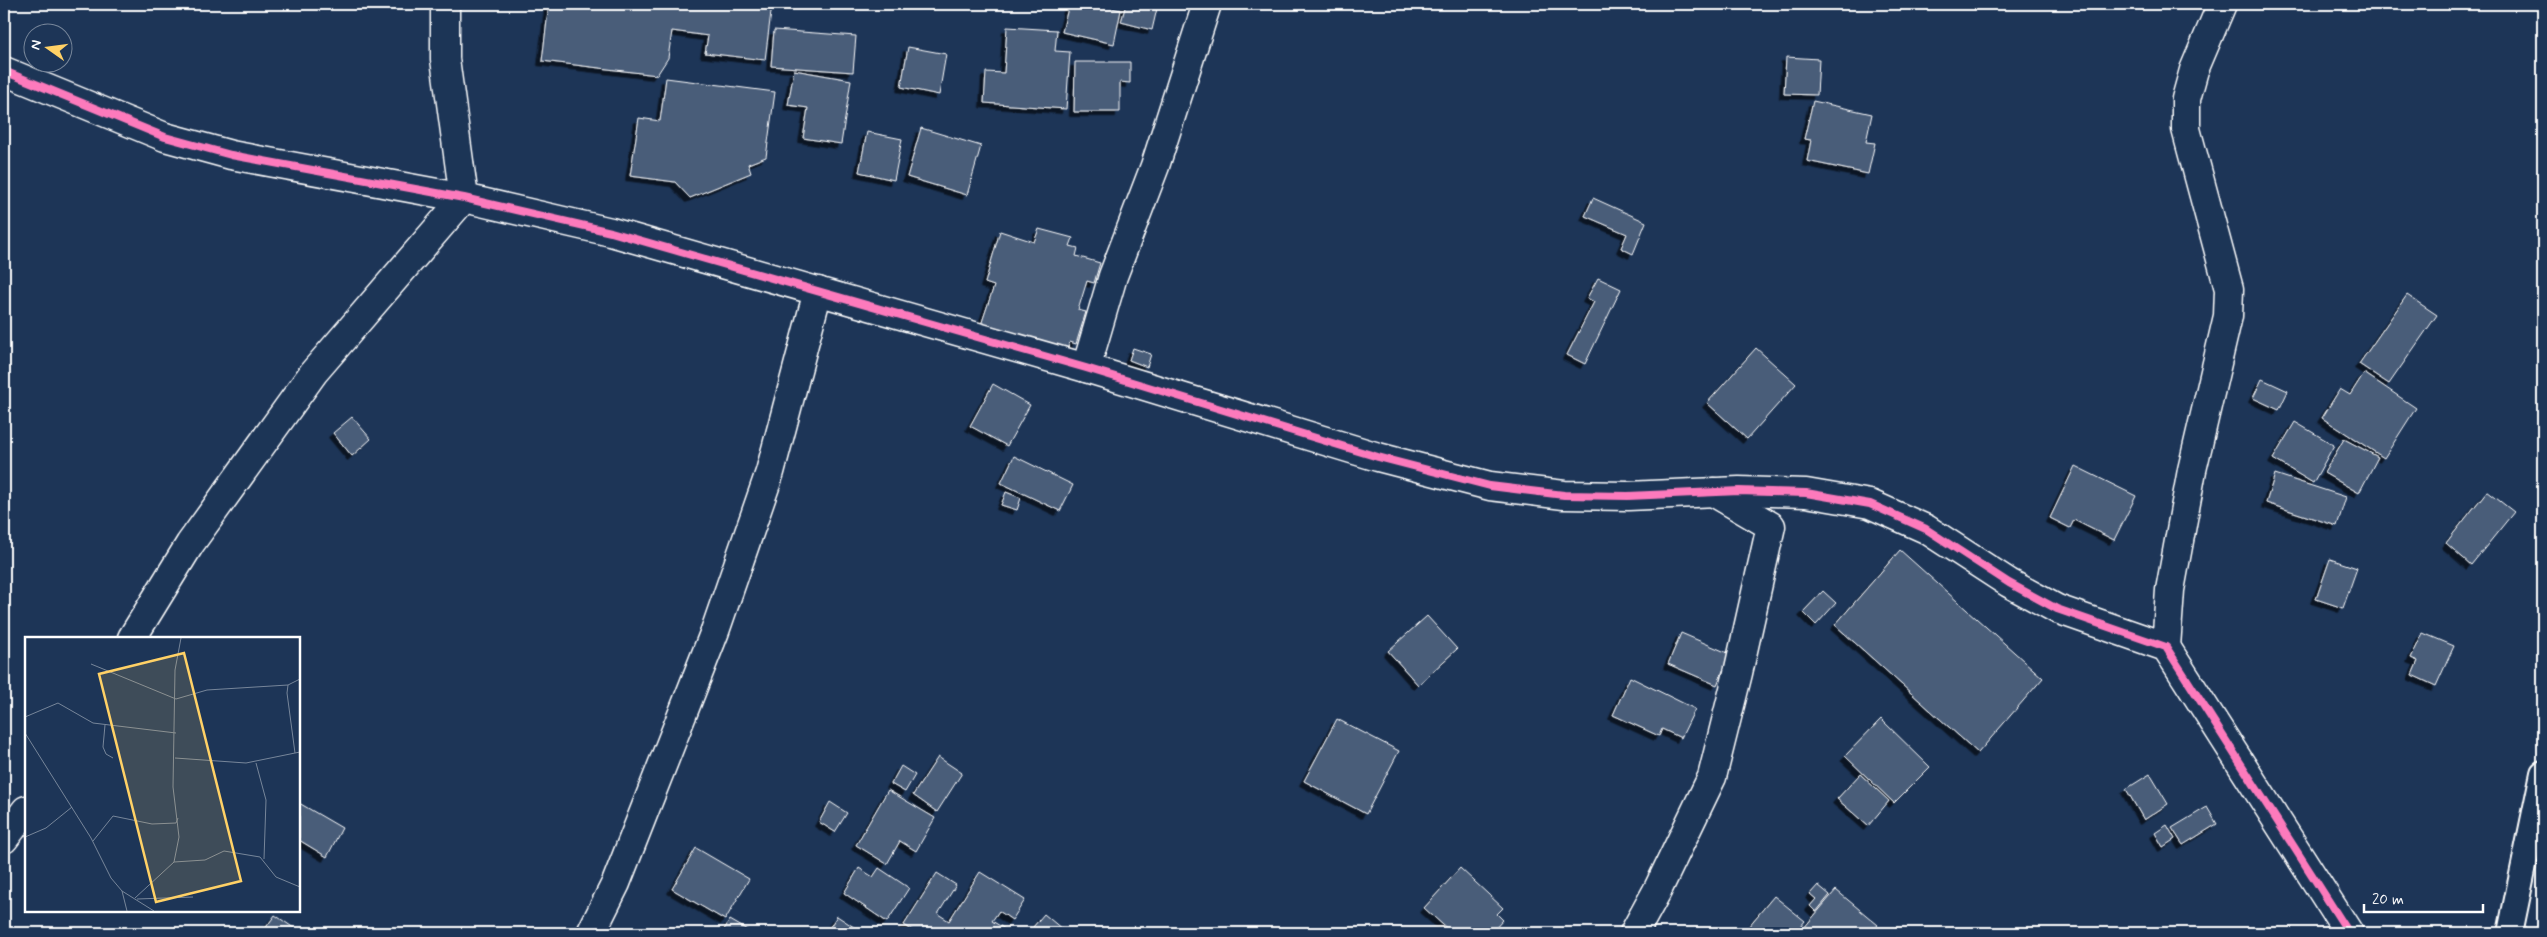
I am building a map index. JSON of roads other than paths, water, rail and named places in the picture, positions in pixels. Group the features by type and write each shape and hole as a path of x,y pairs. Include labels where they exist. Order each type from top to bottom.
{"street":[{"path":"133,637 190,544 314,372 464,198 444,59 445,4"},
{"path":"1086,368 1112,276 1155,166 1207,4"},
{"path":"2222,4 2194,70 2186,99 2186,128 2229,289 2228,316 2190,479 2170,590 2166,647 2349,933"},
{"path":"4,71 165,137 231,155 464,198 611,232 1086,368 1378,457 1490,486 1564,495 1628,496 1713,492 1806,493 1870,504 1926,529 2009,583 2057,609 2166,647"},
{"path":"591,933 616,883 715,631 770,472 818,291"},
{"path":"1634,933 1657,892 1712,777 1738,673 1771,526 1713,492"},
{"path":"4,839 25,811"}],"lane":[{"path":"2510,933 2543,773"}]}
